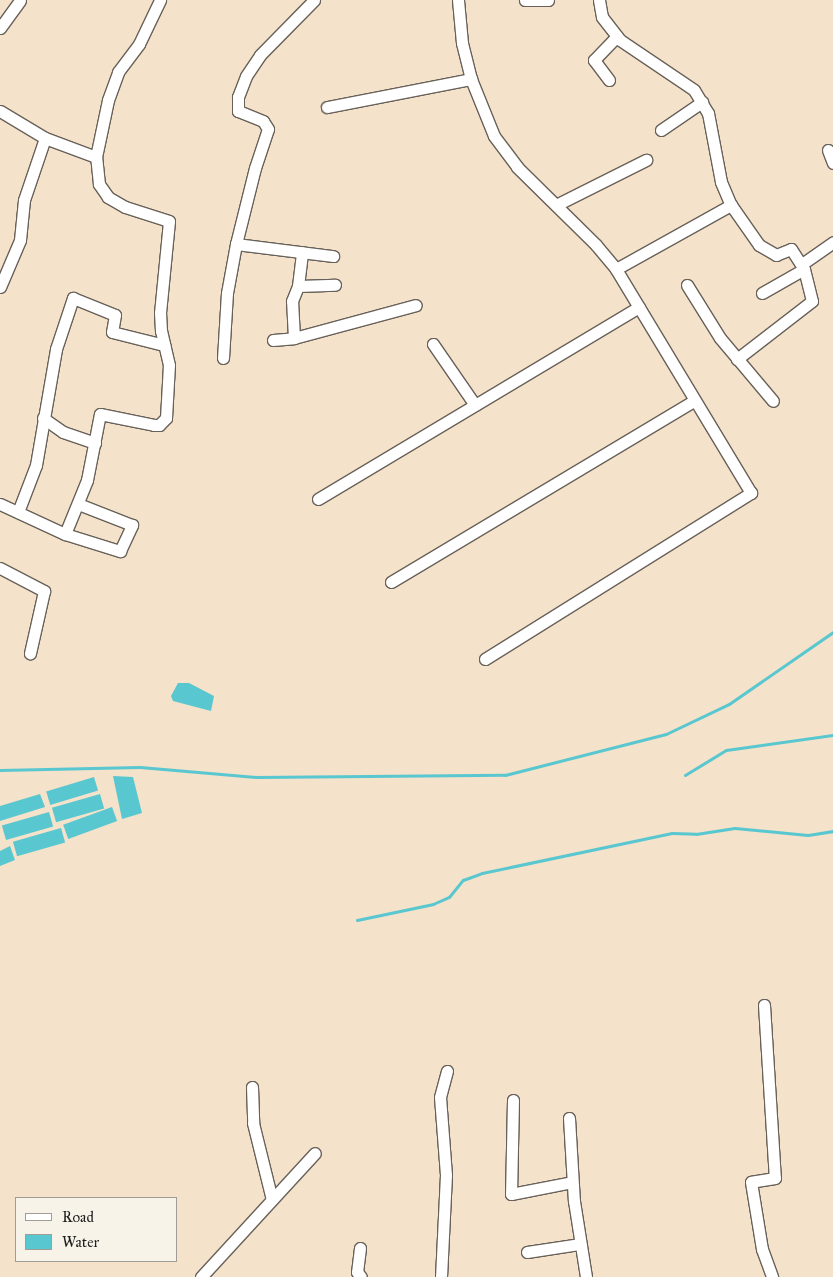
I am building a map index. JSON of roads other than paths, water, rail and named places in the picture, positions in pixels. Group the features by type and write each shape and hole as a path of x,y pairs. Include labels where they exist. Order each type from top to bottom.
{"street":[{"path":"0,28 20,0"},
{"path":"65,534 78,504 95,443 100,414 154,425 159,425 166,418 168,365 160,313 169,220 126,207 108,197 99,184 96,158 108,100 118,72 139,44 160,0"},
{"path":"223,358 227,293 236,244 255,168 268,128 263,121 238,110 238,97 246,76 260,56 314,0"},
{"path":"458,0 462,43 471,79 482,112 494,136 518,167 616,269 751,493 485,659"},
{"path":"524,0 548,0"},
{"path":"599,0 602,17 617,36 694,90 702,102 708,113 721,182 731,206 759,245 776,255 792,249 803,267 812,301 737,359"},
{"path":"609,80 594,60 617,36"},
{"path":"327,107 471,79"},
{"path":"661,130 702,102"},
{"path":"0,111 45,138 96,158"},
{"path":"0,287 20,240 24,200 45,138"},
{"path":"828,150 833,163"},
{"path":"556,205 646,160"},
{"path":"616,269 731,206"},
{"path":"762,293 803,267 833,242"},
{"path":"236,244 333,256"},
{"path":"294,338 292,301 298,286 302,252"},
{"path":"298,286 335,285"},
{"path":"687,285 720,338 773,401"},
{"path":"18,512 36,465 56,349 73,298 115,315 112,332 164,345"},
{"path":"273,340 294,338 416,305"},
{"path":"318,499 639,307"},
{"path":"433,344 475,406"},
{"path":"391,582 695,400"},
{"path":"43,418 63,432 95,443"},
{"path":"0,504 65,534 120,551 132,525 78,504"},
{"path":"0,568 44,591 30,653"},
{"path":"764,1005 775,1178 751,1182 762,1249 772,1277"},
{"path":"441,1277 446,1175 440,1097 447,1072"},
{"path":"252,1087 253,1124 272,1200"},
{"path":"513,1100 512,1194 572,1182"},
{"path":"569,1118 572,1182 586,1277"},
{"path":"201,1277 315,1153"},
{"path":"527,1252 580,1244"},
{"path":"360,1248 357,1272 361,1277"}],"water":[{"path":"178,683 189,683 214,696 211,711 173,701 171,696"},
{"path":"113,776 133,777 142,813 122,819"},
{"path":"94,777 98,790 50,805 46,792"},
{"path":"40,794 45,807 0,821 0,806"},
{"path":"100,794 104,808 56,822 52,808"},
{"path":"112,807 117,821 68,839 63,825"},
{"path":"49,812 53,826 6,840 2,826"},
{"path":"61,828 65,842 17,856 13,842"},
{"path":"10,846 15,860 0,866 0,851"}],"waterway":[{"path":"0,770 140,767 257,777 505,775 666,734 729,704 833,632"},
{"path":"685,775 726,750 833,735"},
{"path":"357,920 433,904 449,897 463,880 482,873 672,833 696,834 735,828 808,835 833,831"}]}
